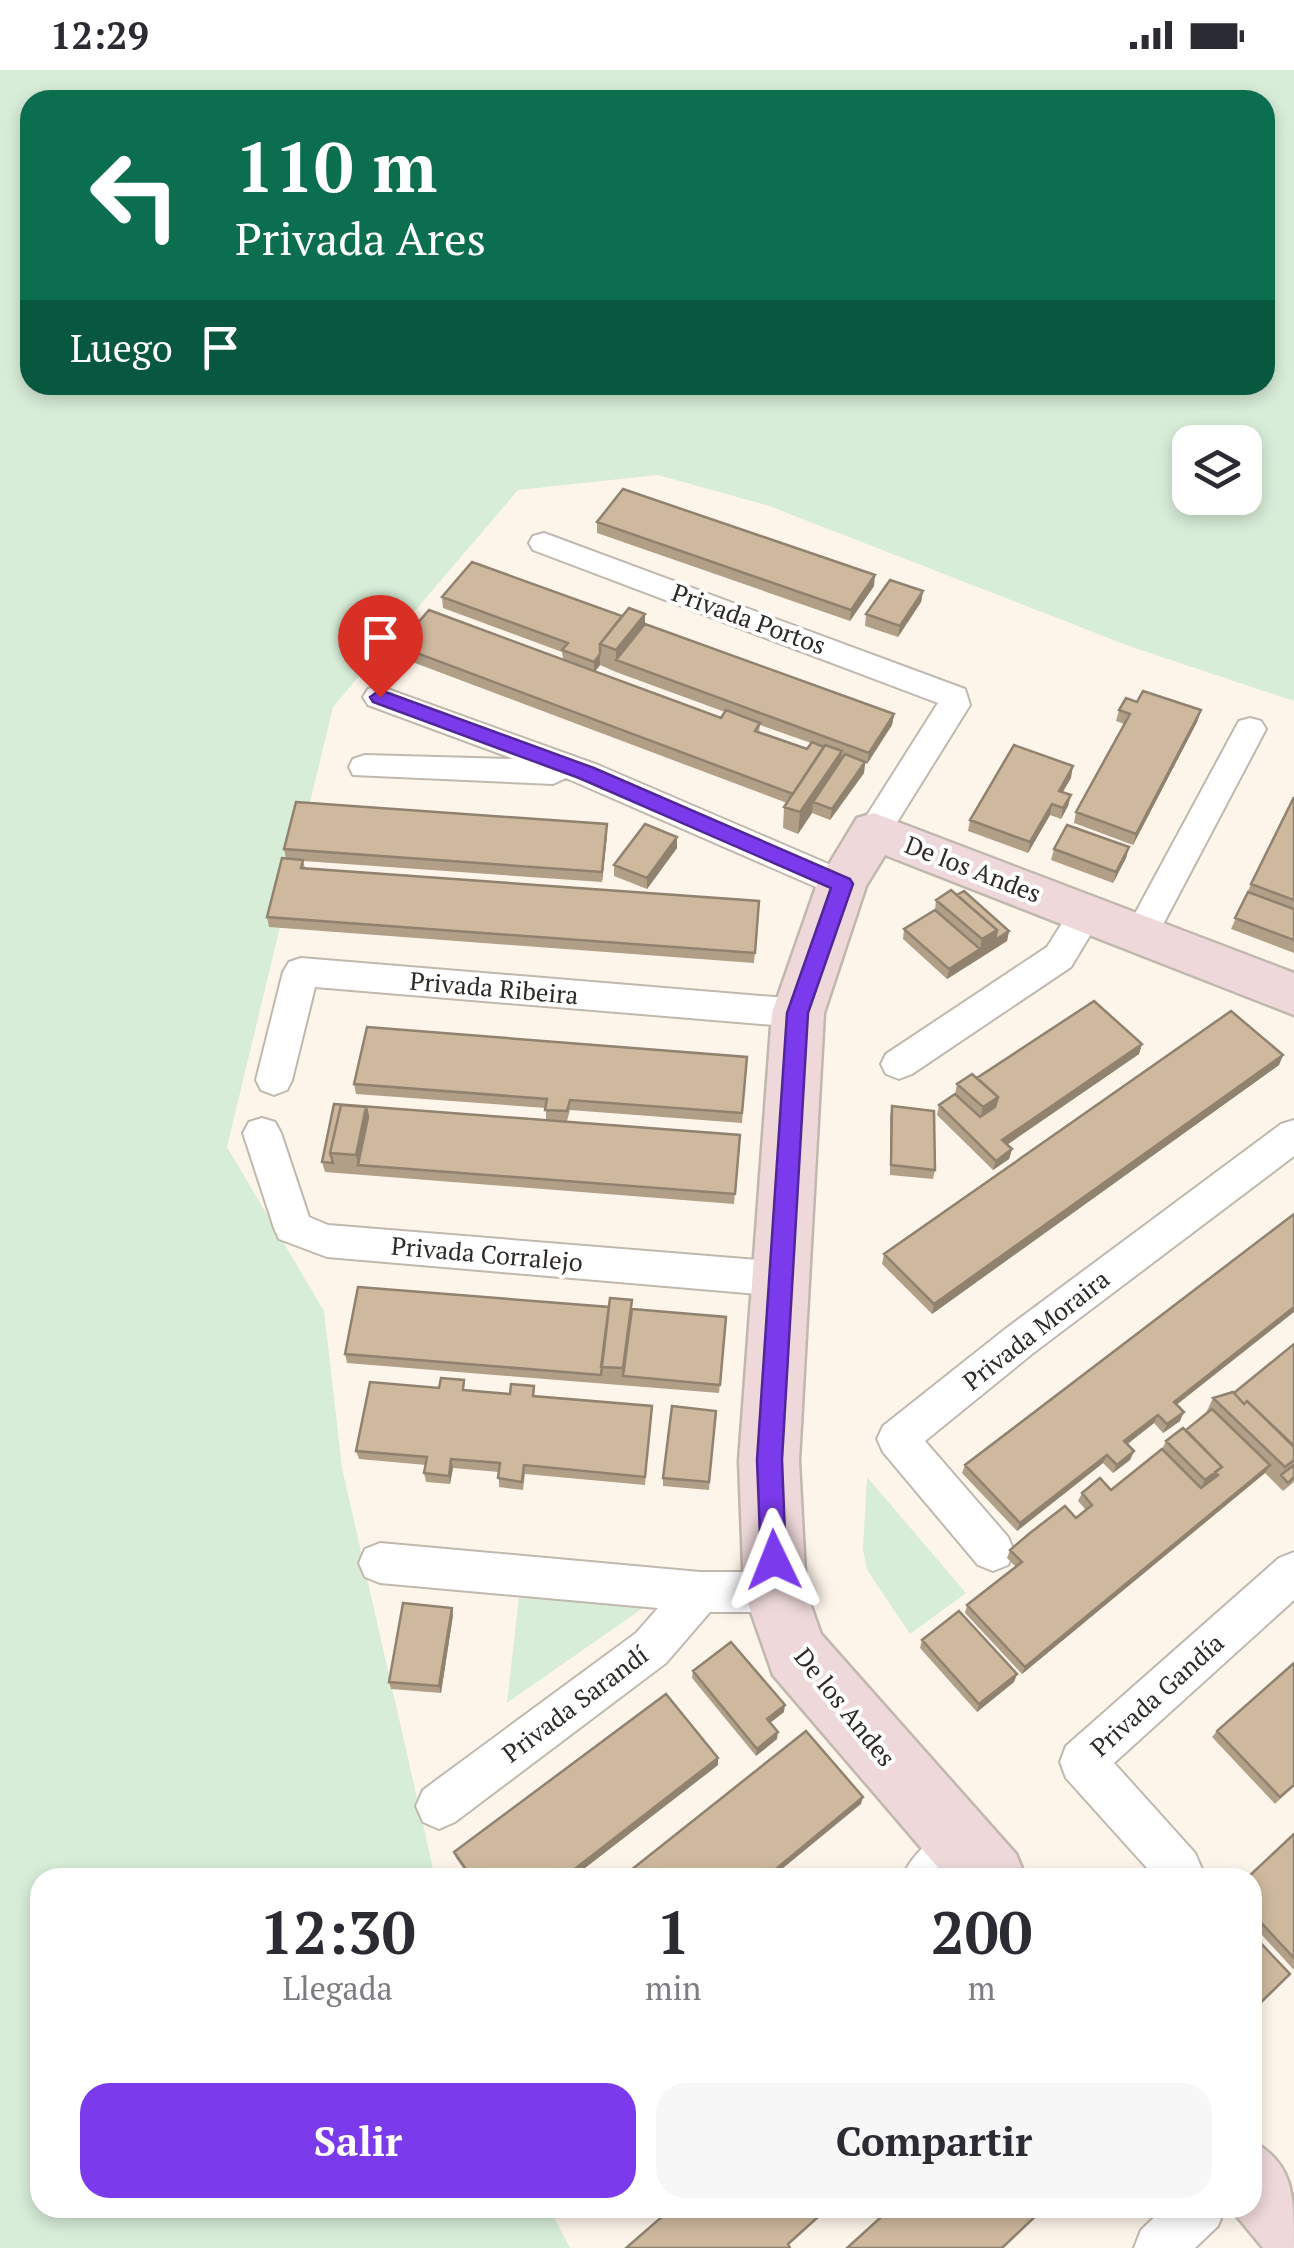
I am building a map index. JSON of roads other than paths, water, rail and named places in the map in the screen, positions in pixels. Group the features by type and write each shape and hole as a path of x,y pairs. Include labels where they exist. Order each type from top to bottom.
{"street":[{"name":"Privada Portos","path":"544,543 954,697 954,705 874,831"},
{"path":"380,697 586,773 842,884"},
{"path":"1141,934 1250,729"},
{"path":"365,766 586,773"},
{"name":"De los Andes","path":"960,1867 796,1653 775,1592 769,1460 798,1013 842,884 874,831 1294,995"},
{"path":"899,1064 1060,957 1087,912"},
{"name":"Privada Ribeira","path":"274,1080 301,972 798,1013"},
{"name":"Privada Corralejo","path":"262,1133 293,1228 327,1241 783,1279"},
{"name":"Privada Moraira","path":"993,1552 897,1440 1018,1342 1294,1135"},
{"path":"380,1563 700,1592 775,1592"},
{"name":"Privada Gandía","path":"1179,1868 1082,1762 1294,1572"},
{"name":"Privada Sarandí","path":"439,1806 651,1648 700,1592"},
{"path":"1262,2189 1294,2228"},
{"path":"1159,2248 1190,2218"}]}
